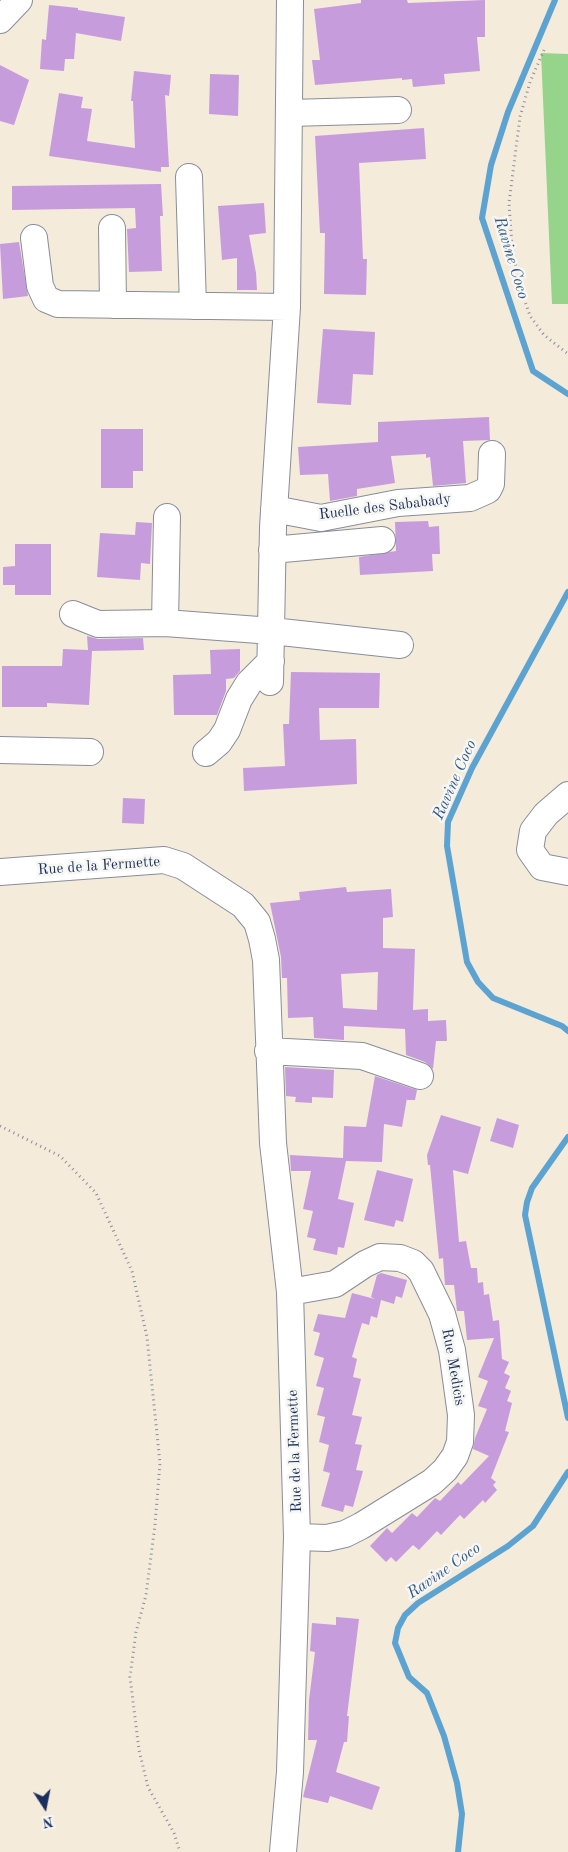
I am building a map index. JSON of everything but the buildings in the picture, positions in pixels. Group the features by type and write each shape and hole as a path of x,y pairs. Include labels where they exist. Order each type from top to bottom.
{"street":[{"path":"0,20 18,0"},
{"path":"206,753 223,736 249,683 270,672 272,550 287,307 290,0"},
{"path":"290,113 398,110"},
{"path":"189,177 193,306"},
{"path":"112,228 113,305"},
{"path":"34,238 40,286 46,299 58,304 287,307"},
{"name":"Ruelle des Sababady","path":"274,509 321,518 398,503 470,498 488,490 491,484 492,454"},
{"path":"164,623 166,517"},
{"name":"Ruelle des Sababady","path":"272,550 382,540"},
{"path":"73,614 98,624 164,623 272,631 400,646"},
{"path":"0,750 90,752"},
{"path":"568,795 546,814 533,831 530,850 542,867 568,872"},
{"name":"Rue de la Fermette","path":"0,872 164,860 183,866 226,892 243,905 256,922 262,939 266,960 273,1143 290,1292 297,1537 290,1772 283,1852"},
{"path":"268,1051 362,1056 420,1076"},
{"name":"Rue Medicis","path":"290,1292 335,1284 365,1264 380,1257 400,1258 413,1262 421,1271 442,1314 452,1350 461,1415 460,1442 455,1456 446,1470 432,1482 345,1534 327,1538 297,1537"}],"path":[{"path":"544,50 530,82 520,117 509,203 512,246 519,284 530,316 544,335 568,354"},
{"path":"0,1126 60,1156 96,1193 132,1271 147,1337 160,1463 156,1525 148,1587 136,1632 130,1677 139,1750 148,1787 174,1833 180,1852"}],"green space":[{"path":"541,53 568,54 568,304 552,304"}],"waterway":[{"name":"Ravine Coco","path":"555,0 508,112 491,165 482,218 533,371 568,394"},
{"name":"Ravine Coco","path":"568,592 472,768 448,822 447,846 467,962 478,982 493,998 562,1026 568,1031"},
{"name":"Ravine Coco","path":"568,1137 532,1188 525,1215 568,1418"},
{"name":"Ravine Coco","path":"458,1852 462,1814 457,1783 444,1736 427,1693 409,1677 395,1643 398,1628 405,1615 418,1603 508,1546 533,1526 568,1472"}]}
